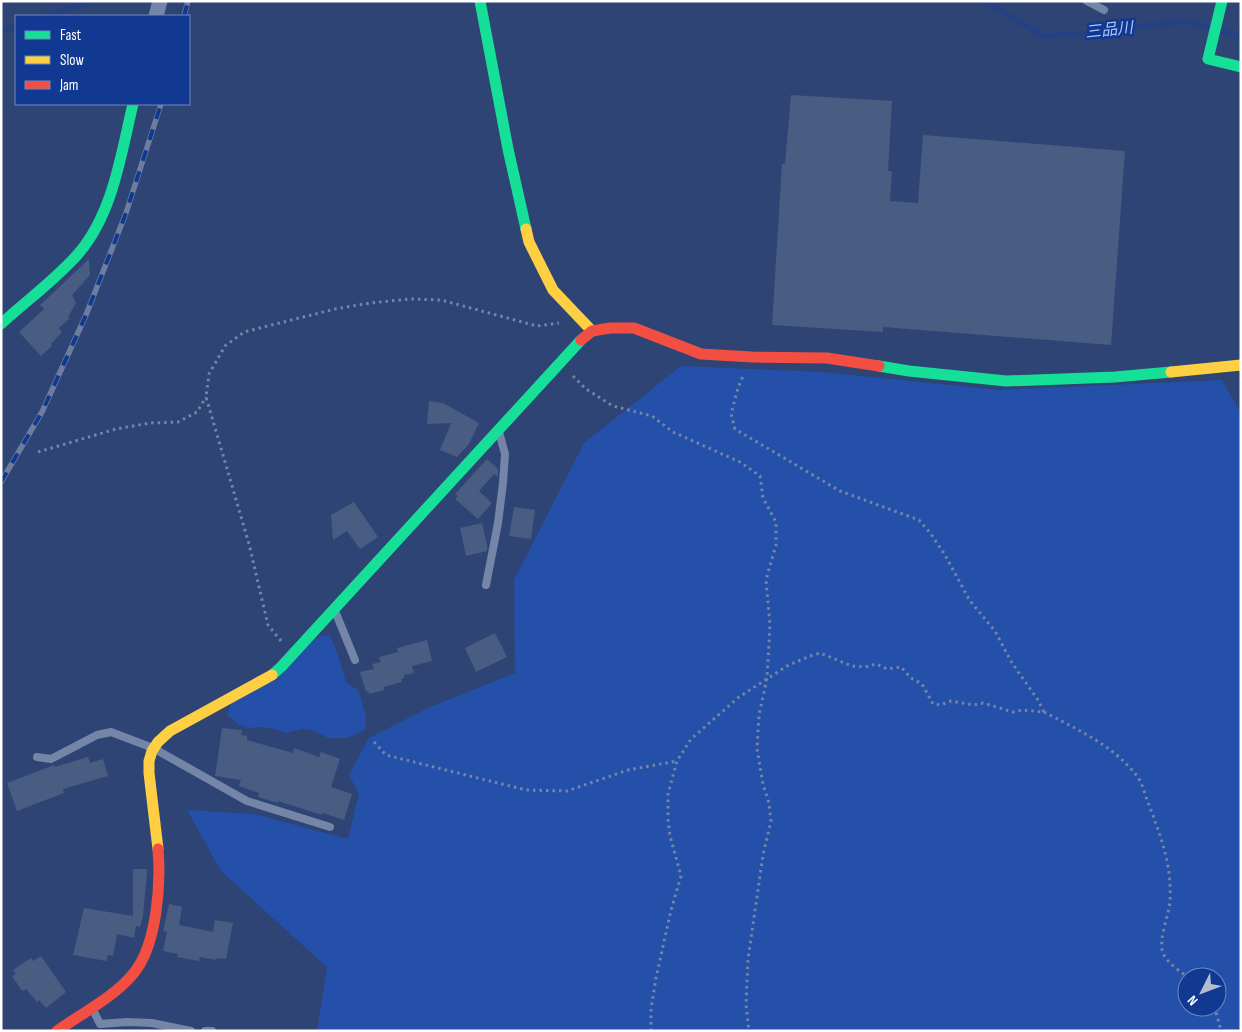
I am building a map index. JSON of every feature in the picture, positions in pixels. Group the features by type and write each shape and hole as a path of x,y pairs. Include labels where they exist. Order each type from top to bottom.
{"street":[{"path":"480,1 508,150 529,242 553,290 592,331"},
{"path":"1222,1 1208,59 1241,67"},
{"path":"1,324 78,253 94,230 109,197 133,105"},
{"path":"57,1031 126,981 139,964 154,922 158,903 160,868 149,762 153,748 174,728 270,676 281,667 561,363 578,342 592,331 610,328 634,328 701,354 827,358 909,371 1006,381 1115,377 1241,365"}],"lane":[{"path":"1087,1 1104,10"},
{"path":"486,585 498,523 503,483 505,454 498,430"},
{"path":"334,609 355,660"},
{"path":"37,757 50,759 97,735 111,732 153,748 247,801 330,827"},
{"path":"92,1007 100,1024 152,1023 191,1031"},
{"path":"205,1031 212,1031"}],"path":[{"path":"38,452 116,429 150,423 178,422 197,412 206,397 209,374 225,346 244,332 335,309 411,299 442,300 537,326 557,324 575,314"},
{"path":"752,357 738,388 731,414 735,429 840,491 919,520 945,555 970,601 995,631 1012,663 1038,700 1044,712"},
{"path":"561,363 586,389 613,406 652,416 674,432 740,462 760,476 763,498 776,522 776,545 766,580 770,625 767,678 760,716 757,749 771,821 763,855 748,958 746,1005 749,1031"},
{"path":"206,397 250,544 268,625 292,654"},
{"path":"651,1031 651,1009 656,978 671,910 681,876 670,836 668,820 668,794 677,761 691,739 740,696 786,666 820,653 852,666 865,667 876,664 887,669 902,667 911,678 922,684 933,704 942,705 951,701 974,705 983,703 1013,712 1022,710 1044,712 1096,739 1118,754 1139,778 1162,841 1170,872 1170,902 1163,934 1162,952 1168,961 1177,969"},
{"path":"374,742 386,755 526,790 567,791 628,770 677,761"},
{"path":"1217,1017 1221,1031"}],"shaded area":[{"path":"681,366 821,372 1000,390 1222,380 1241,413 1241,1031 317,1031 327,967 221,871 187,810 254,814 348,839 359,794 349,775 369,738 428,708 515,673 514,580 584,443"},
{"path":"320,636 330,636 346,682 359,691 366,718 365,730 347,738 328,738 315,731 303,729 285,733 275,729 249,728 238,724 227,715 231,704"}],"building":[{"path":"791,95 892,101 888,171 892,171 890,201 918,203 923,135 1125,151 1111,345 883,327 883,332 772,325 782,164 785,164"},
{"path":"89,259 90,275 72,295 76,303 68,317 70,318 59,328 62,332 51,344 52,346 41,356 19,332 44,309 40,305"},
{"path":"429,401 443,403 479,423 469,444 457,457 440,450 451,423 427,424"},
{"path":"487,459 498,469 498,476 494,474 479,491 492,503 478,519 455,499 458,496 455,494"},
{"path":"354,502 378,537 360,549 347,531 333,540 331,515"},
{"path":"514,507 535,510 531,539 509,536"},
{"path":"482,523 487,551 466,556 460,528"},
{"path":"495,633 507,657 476,672 465,648"},
{"path":"427,640 432,661 412,666 414,673 404,675 404,678 401,679 402,682 383,687 385,690 369,694 368,691 366,692 360,672 374,669 372,664 381,662 379,657 398,652 397,648"},
{"path":"222,728 242,730 241,735 247,736 247,740 293,753 294,748 319,757 321,752 340,759 331,787 352,794 344,820 258,797 259,793 239,786 241,780 215,776"},
{"path":"88,757 90,763 103,759 108,776 63,789 64,793 17,811 7,783 54,765 55,767"},
{"path":"133,869 147,869 143,916 140,927 136,926 134,938 117,934 113,956 108,955 106,961 73,955 84,908 133,916"},
{"path":"169,904 182,907 179,925 213,932 215,920 233,923 226,959 217,958 216,960 200,957 199,961 177,957 178,954 163,951 167,932 163,931"},
{"path":"41,956 66,992 46,1008 39,1000 37,1002 26,989 22,991 12,976 16,974 13,970 31,958 33,961"}],"waterway":[{"name":"三品川","path":"50,15 90,1"},
{"name":"三品川","path":"984,1 1044,36 1087,33 1187,21 1241,37"},
{"name":"三品川","path":"1,31 15,26"}],"railway":[{"path":"184,15 188,1"},
{"path":"1,482 42,412 86,315 126,213 161,105"}],"traffic: fast":[{"path":"480,1 508,149 526,229"},
{"path":"1222,1 1208,59 1241,67"},
{"path":"1,324 60,273 90,238 108,202 120,163 133,105"},
{"path":"272,675 581,340"},
{"path":"879,366 1006,381 1115,377 1171,372"}],"traffic: slow":[{"path":"526,229 529,242 553,290 592,331"},
{"path":"1171,372 1241,365"},
{"path":"158,849 149,773 149,761 152,751 158,742 170,731 272,675"}],"traffic: jam":[{"path":"581,340 592,331 610,328 634,328 701,354 827,358 879,366"},
{"path":"57,1031 97,1005 125,983 141,962 147,948 156,914 159,879 158,849"}]}
